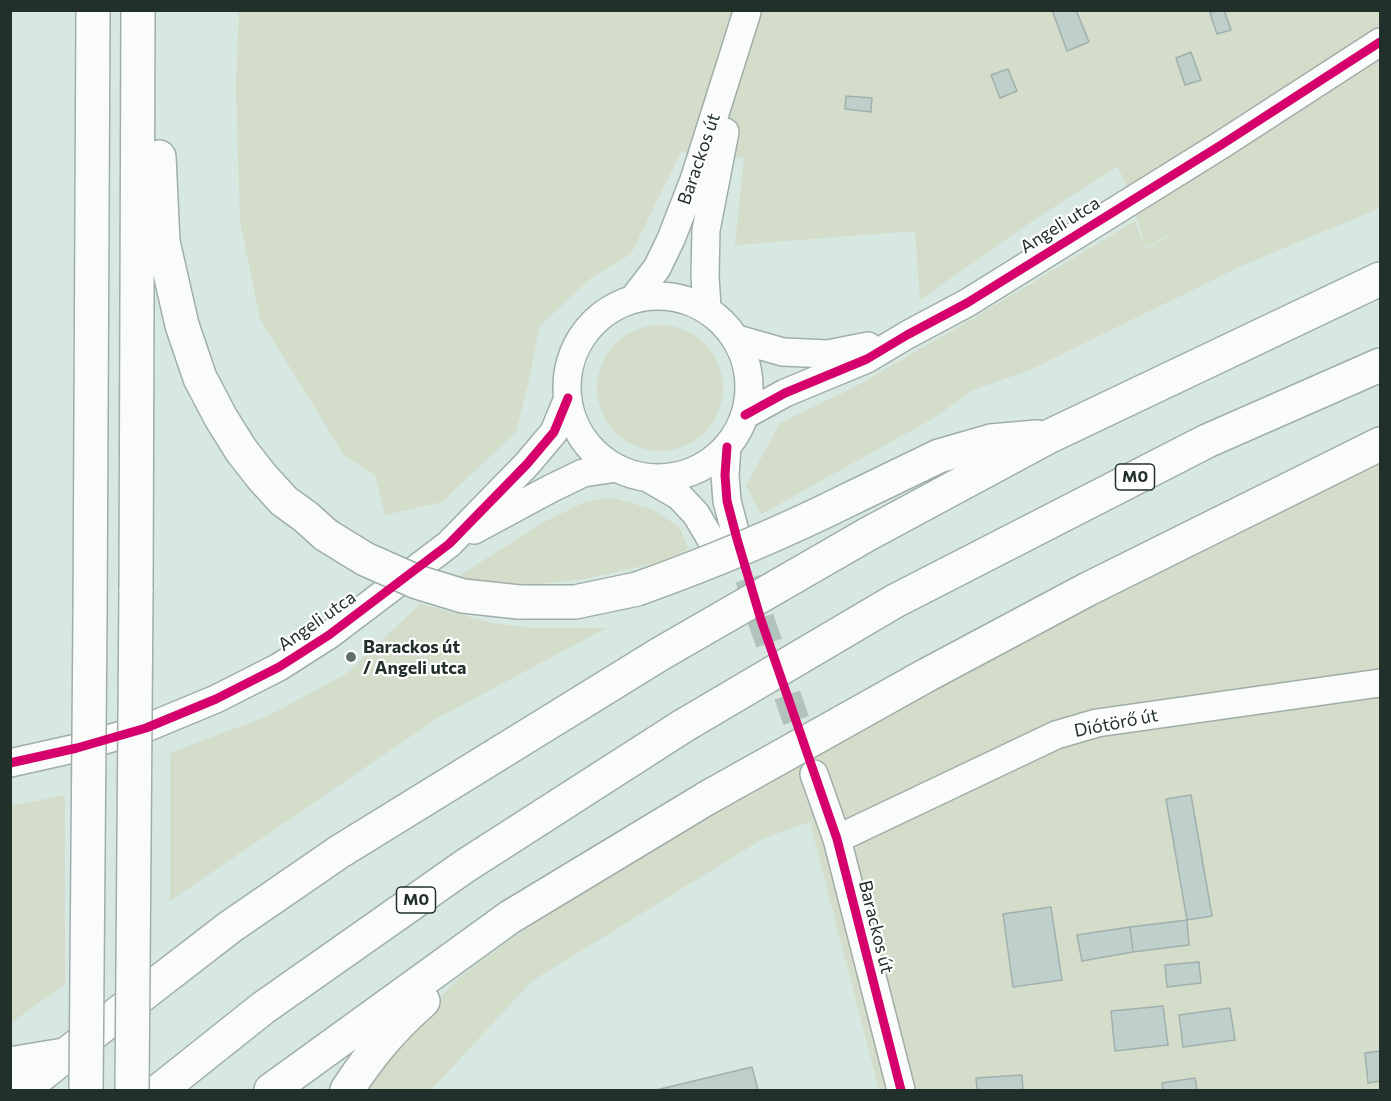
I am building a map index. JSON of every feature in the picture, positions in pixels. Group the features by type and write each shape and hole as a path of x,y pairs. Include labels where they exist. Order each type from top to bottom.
{"highway":[{"path":"86,1090 93,10"},
{"path":"138,15 152,95 158,151 163,242 182,325 200,378 220,418 262,477 284,501 326,535 365,559 417,582 463,596 519,602 575,602 637,589 703,565 815,516 939,456 991,441 1050,436"},
{"path":"132,1090 138,15"},
{"path":"22,1090 230,927 339,852 660,654 868,534 1050,436 1380,279"},
{"name":"M0","path":"160,1090 263,1008 465,866 683,726 895,601 1207,441 1380,365"},
{"path":"271,1090 510,917 707,798 925,676 1088,589 1380,444"},
{"path":"347,1090 367,1060 400,1022 510,917"},
{"path":"10,1064 66,1054"}],"street":[{"name":"Barackos út","path":"634,298 657,268 671,239 694,180 747,11"},
{"name":"Barackos út","path":"707,309 706,230 747,11"},
{"name":"Angeli utca","path":"746,415 785,393 867,358 967,303 1221,145 1380,42"},
{"path":"648,478 666,479 687,474 715,460 738,432 746,415 751,393 748,366 737,339 724,322 690,300 652,295 634,298 614,306 596,319 582,336 572,355 567,376 568,398 572,421 580,434 590,448 616,468 648,478 679,496 727,544 725,475 727,447"},
{"name":"Angeli utca","path":"737,339 783,352 828,354 907,335"},
{"name":"Angeli utca","path":"10,763 77,748 146,728 227,693 279,667 329,635 449,544 527,464 554,432 568,398"},
{"name":"Angeli utca","path":"449,544 583,473 616,468"},
{"name":"Diótörő út","path":"837,839 1056,735 1097,723 1380,683"},
{"name":"Barackos út","path":"814,774 837,839 901,1090"}],"green space":[{"path":"239,11 1380,11 1380,208 1241,266 1028,371 975,389 932,419 761,514 746,486 780,423 853,388 1135,221 1146,250 1194,220 1146,248 1126,184 1117,166 1025,226 920,300 915,231 735,245 744,158 681,152 631,254 591,278 539,327 516,432 442,502 385,515 375,475 344,455 260,319 240,221 236,84"},
{"path":"660,325 684,330 704,344 718,364 723,388 718,412 704,432 684,446 660,451 636,446 616,432 602,412 597,388 602,364 616,344 636,330"},
{"path":"1380,460 1380,1090 879,1090 810,822 764,838 532,981 431,1090 361,1090 397,1041 461,976 550,911 733,798 1088,602 1252,526"},
{"path":"609,497 652,509 679,527 689,549 660,562 585,579 522,586 465,579 459,576 544,522 585,502"},
{"path":"420,604 492,623 533,628 606,628 436,719 170,901 170,753 268,716 346,674"},
{"path":"65,795 65,984 11,1023 11,806"}],"building":[{"path":"1052,10 1076,10 1089,42 1067,51"},
{"path":"1224,10 1231,30 1217,34 1210,13"},
{"path":"1191,52 1201,80 1185,85 1176,58"},
{"path":"1008,69 1017,91 1000,98 991,75"},
{"path":"846,96 872,98 871,112 845,109"},
{"path":"1191,795 1212,916 1187,920 1166,799"},
{"path":"1051,907 1062,980 1013,987 1003,914"},
{"path":"1187,920 1189,945 1133,952 1130,927"},
{"path":"1130,927 1133,952 1082,961 1077,935"},
{"path":"1199,962 1201,983 1167,987 1165,965"},
{"path":"1163,1006 1168,1045 1115,1051 1111,1011"},
{"path":"1230,1008 1235,1040 1183,1047 1179,1015"},
{"path":"1380,1051 1380,1081 1368,1083 1365,1053"},
{"path":"752,1067 758,1090 656,1090"},
{"path":"1022,1075 1023,1090 977,1090 976,1078"},
{"path":"1195,1078 1197,1090 1163,1090 1162,1083"}],"tunnel":[{"path":"737,539 761,620 811,763"}],"cycle path":[{"path":"745,415 785,393 867,359 967,303 1221,145 1380,42"},
{"path":"10,763 77,748 146,728 216,699 279,667 329,635 449,544 527,464 554,432 568,398"},
{"path":"727,447 725,475 727,501 737,539 761,620 837,839 901,1090"}],"place":[{"name":"Barackos út / Angeli utca","path":"351,657"}]}
